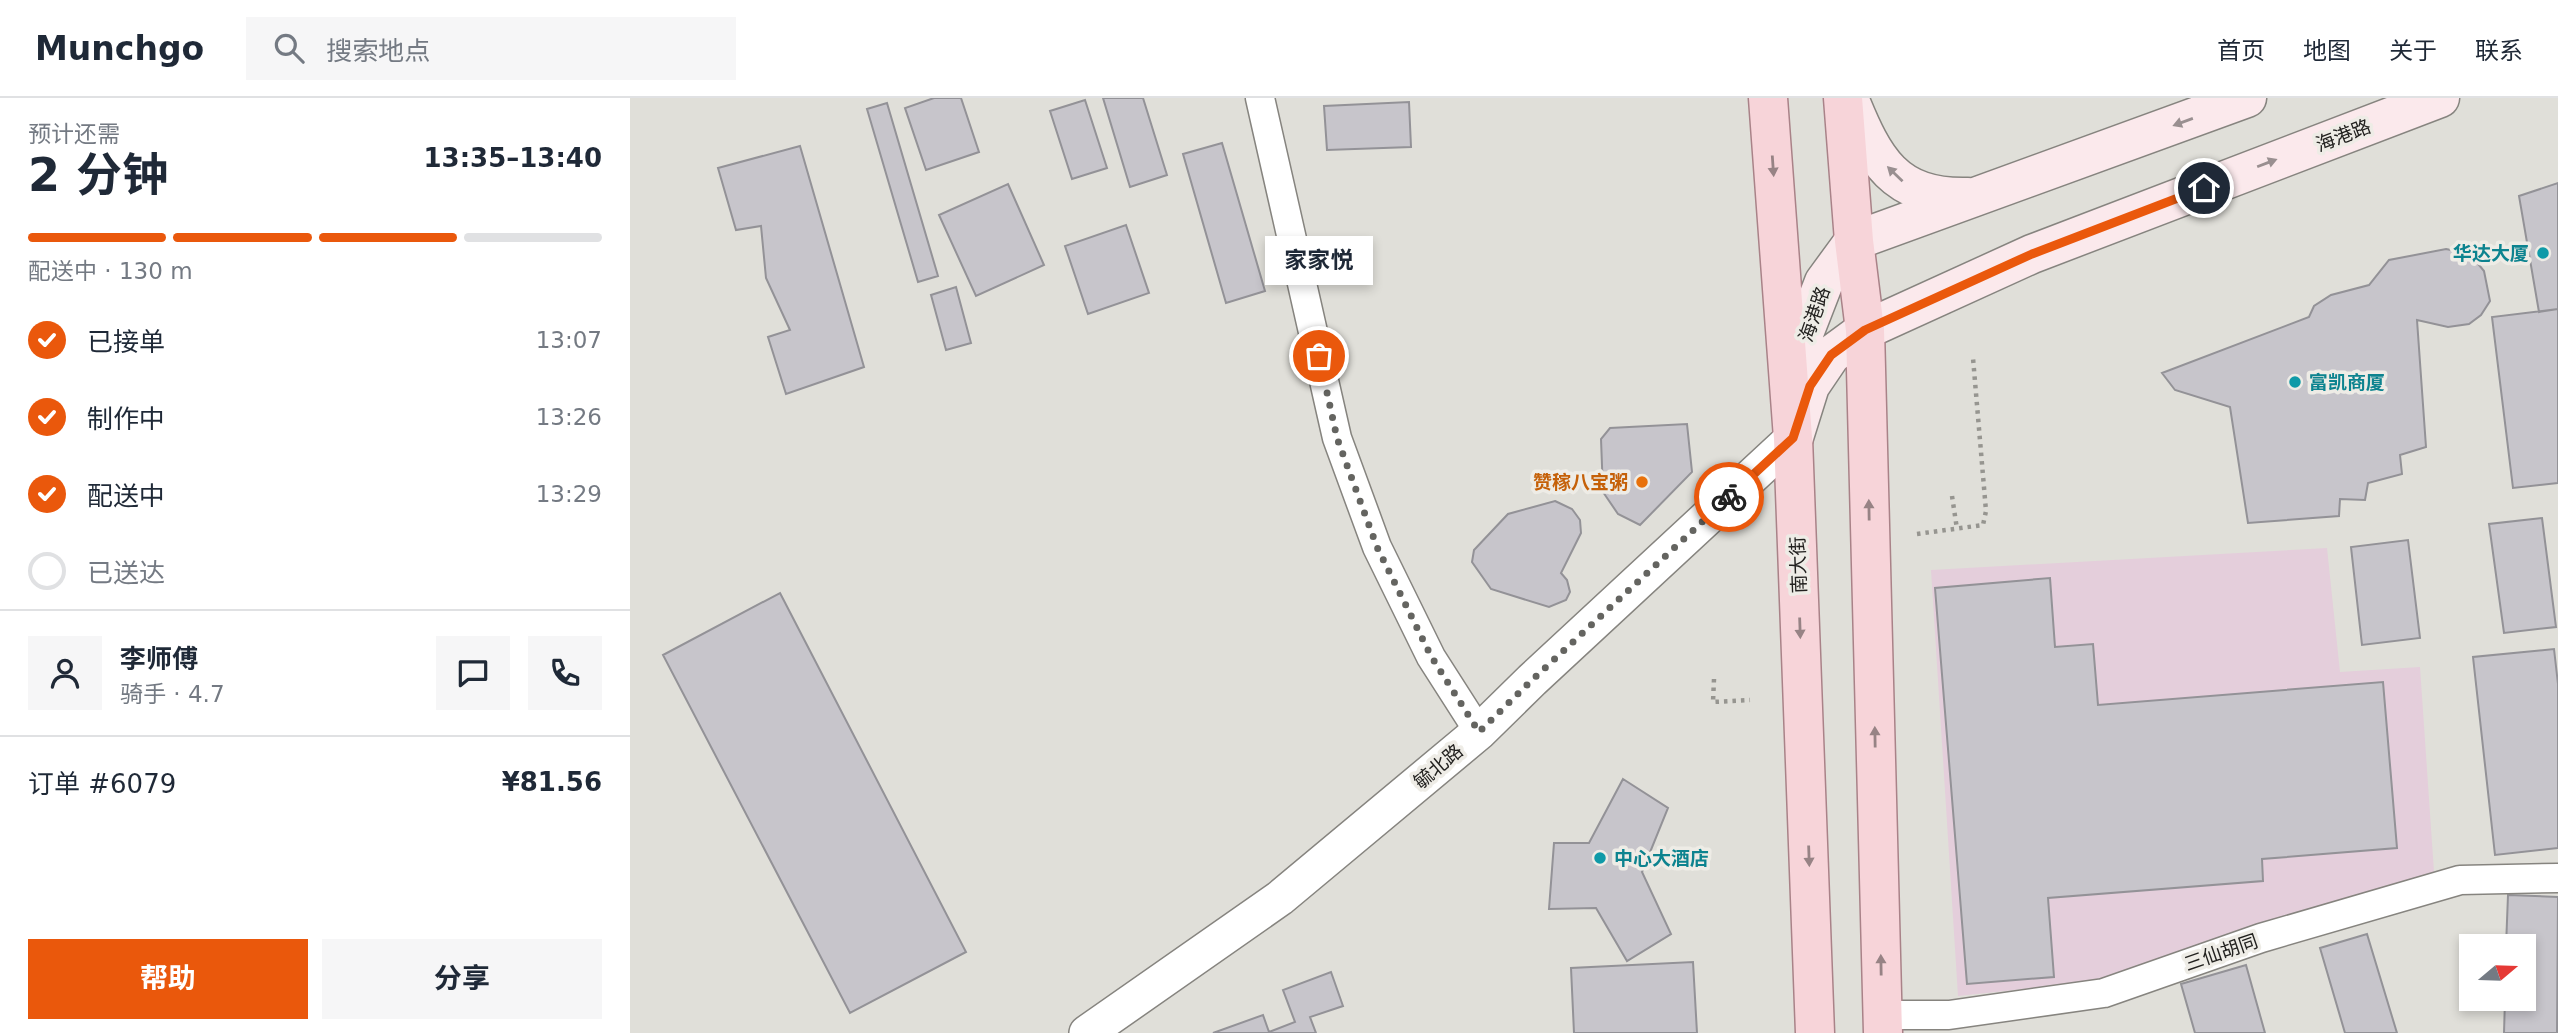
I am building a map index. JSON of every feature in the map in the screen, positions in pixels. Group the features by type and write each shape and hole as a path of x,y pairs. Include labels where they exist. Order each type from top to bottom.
{"main road":[{"name":"南大街","path":"1768,98 1793,438 1815,1033"},
{"path":"1843,98 1854,241 1865,330 1883,1024"},
{"path":"1849,98 1861,129 1875,153 1906,185 1936,196 1981,197"},
{"path":"1854,241 2247,98"},
{"name":"海港路","path":"1793,438 1810,386 1831,355 1865,330 2032,254 2441,98"},
{"name":"海港路","path":"1793,438 1803,336 1824,282 1854,241"}],"street":[{"path":"1260,98 1337,438 1377,547 1431,656 1479,732"},
{"name":"毓北路","path":"1087,1033 1280,898 1479,732 1793,438"},
{"name":"三仙胡同","path":"1883,1024 2104,993 2262,937 2460,880 2558,877"}],"path":[{"path":"1917,534 1983,525 1986,511 1973,358"},
{"path":"1952,496 1957,529"},
{"path":"1714,679 1713,702 1750,700"}],"shaded area":[{"path":"2327,548 2340,672 2420,667 2434,872 2353,896 2099,981 1958,996 1931,570"}],"building":[{"path":"934,98 961,98 979,152 926,170 905,108"},
{"path":"1103,98 1143,98 1167,175 1130,187"},
{"path":"1085,100 1107,168 1072,179 1050,111"},
{"path":"1409,102 1411,147 1327,150 1324,106"},
{"path":"887,103 938,276 918,282 867,109"},
{"path":"1222,143 1265,291 1226,303 1183,154"},
{"path":"800,146 864,367 786,394 768,337 790,330 766,278 761,226 736,230 718,168"},
{"name":"华达大厦","path":"2558,183 2558,309 2539,312 2519,196"},
{"path":"1008,184 1044,265 976,296 939,215"},
{"path":"1126,225 1149,293 1088,314 1065,246"},
{"name":"富凯商厦","path":"2446,249 2470,254 2484,271 2490,301 2481,315 2469,324 2448,327 2417,320 2426,447 2400,455 2402,474 2368,483 2365,500 2340,499 2339,516 2248,523 2230,407 2175,390 2162,373 2309,317 2314,306 2331,295 2369,285 2389,260"},
{"path":"956,287 971,343 946,350 931,295"},
{"path":"2558,309 2558,483 2513,488 2492,317"},
{"name":"赞稼八宝粥","path":"1687,424 1692,472 1640,525 1618,514 1603,492 1601,439 1610,428"},
{"path":"1555,501 1572,509 1580,520 1581,533 1561,573 1567,580 1570,592 1566,600 1549,607 1491,589 1472,562 1474,550 1508,514"},
{"path":"2542,518 2556,627 2504,633 2489,524"},
{"path":"2408,540 2420,638 2362,645 2351,547"},
{"path":"2050,578 2055,647 2093,644 2098,705 2383,682 2397,848 2262,859 2263,881 2048,898 2054,977 1967,984 1935,588"},
{"path":"780,593 966,952 850,1013 663,655"},
{"path":"2554,649 2558,684 2558,848 2495,855 2473,657"},
{"name":"中心大酒店","path":"1623,779 1668,808 1642,872 1671,934 1627,961 1596,908 1549,909 1554,843 1589,843"},
{"path":"2508,895 2558,897 2557,1033 2504,1033 2505,1012 2536,1012 2536,934 2506,934"},
{"path":"2367,934 2397,1033 2345,1033 2320,948"},
{"path":"1693,962 1697,1033 1574,1033 1571,968"},
{"path":"2246,965 2265,1033 2195,1033 2181,984"},
{"path":"1331,972 1343,1006 1310,1017 1316,1033 1213,1033 1263,1015 1269,1032 1295,1022 1283,990"}],"way so far":[{"path":"1319,356 1337,438 1377,547 1431,656 1479,732 1729,497"}],"place":[{"name":"华达大厦","path":"2543,253"},
{"name":"家家悦","path":"1319,356"},
{"name":"富凯商厦","path":"2295,382"},
{"name":"赞稼八宝粥","path":"1642,482"},
{"name":"中心大酒店","path":"1600,858"}],"route":[{"path":"1729,497 1793,438 1810,386 1831,355 1865,330 2032,254 2204,188"}]}
